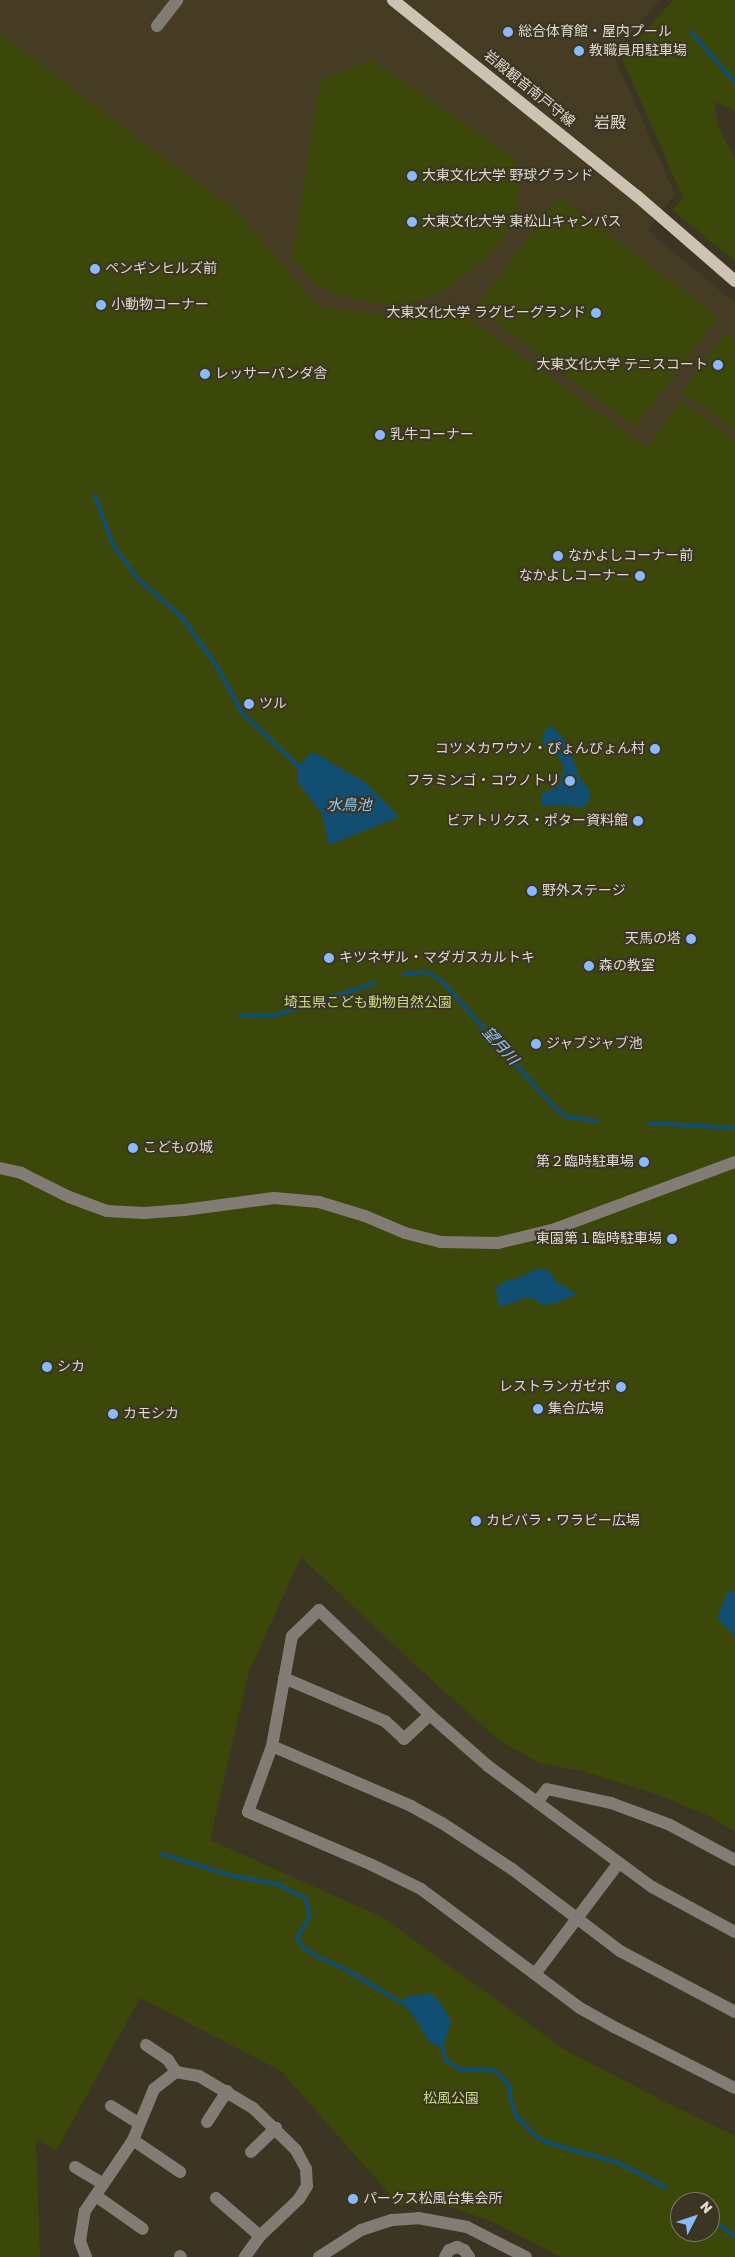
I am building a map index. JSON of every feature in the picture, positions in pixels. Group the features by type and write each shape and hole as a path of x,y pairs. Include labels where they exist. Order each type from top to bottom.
{"main road":[{"name":"岩殿観音南戸守線","path":"393,0 637,196 735,281"}],"street":[{"path":"157,26 177,0"},
{"path":"0,1168 20,1173 69,1197 107,1211 144,1213 184,1210 274,1198 319,1202 365,1216 405,1233 440,1242 498,1243 552,1230 735,1162"},
{"path":"735,1932 659,1892 618,1864 488,1766 430,1715 319,1610 292,1636 272,1746 248,1812 372,1864 421,1889 580,2008 735,2088"},
{"path":"284,1678 385,1721 404,1739 430,1715"},
{"path":"272,1746 411,1806 442,1823 512,1870 576,1920 620,1951 735,2012"},
{"path":"537,1802 547,1789 611,1803 670,1825 735,1860"},
{"path":"535,1974 618,1864"},
{"path":"146,2045 168,2060 176,2072 199,2076 253,2108 276,2128 296,2150 306,2169 307,2186 299,2199 260,2236 245,2257"},
{"path":"86,2257 80,2241 85,2211 133,2140 138,2123 154,2089 176,2072"},
{"path":"207,2122 227,2091"},
{"path":"111,2106 138,2123"},
{"path":"251,2152 276,2128"},
{"path":"133,2140 180,2172"},
{"path":"75,2167 103,2184"},
{"path":"96,2196 143,2229"},
{"path":"216,2198 260,2236"},
{"path":"318,2257 361,2230 392,2220 418,2218 467,2227 526,2257"},
{"path":"445,2257 449,2250 465,2253 467,2227"}],"shaded area":[{"name":"大東文化大学 東松山キャンパス","path":"0,0 660,0 613,54 675,194 647,230 735,303 735,440 681,400 648,449 457,310 387,315 315,307 0,46"}],"green space":[{"path":"673,0 735,0 735,110 714,102 719,128 735,159 735,261 672,210 683,198 622,58"},
{"name":"埼玉県こども動物自然公園","path":"0,33 149,147 237,211 318,307 387,315 457,310 648,448 681,400 735,440 735,1832 707,1815 653,1793 582,1771 539,1763 500,1741 416,1666 301,1557 249,1671 210,1840 382,1917 564,2049 735,2136 735,2257 560,2257 491,2221 454,2208 423,2204 399,2205 281,2071 140,1998 56,2151 36,2139 40,2257 0,2257"},
{"name":"大東文化大学 野球グランド","path":"370,59 513,157 520,183 516,214 501,241 483,261 447,288 429,297 399,305 376,303 337,295 311,280 292,257 320,81"},
{"name":"大東文化大学 ラグビーグランド","path":"559,197 718,317 635,427 476,307"},
{"name":"大東文化大学 テニスコート","path":"726,333 735,339 735,431 682,391"}],"water":[{"path":"551,725 568,744 580,779 590,790 590,800 584,807 542,805 541,793 556,788 562,778 564,765 557,756 544,746 542,735"},
{"name":"水鳥池","path":"313,752 366,783 399,817 329,845 322,814 297,781 298,766"},
{"path":"534,1270 549,1270 555,1281 577,1294 557,1303 542,1305 535,1299 525,1298 505,1306 498,1306 496,1288 505,1281 519,1278"},
{"path":"728,1591 735,1591 735,1636 717,1618"},
{"path":"431,1993 442,2005 451,2021 443,2048 431,2044 412,2014 399,2001 409,1996"}],"waterway":[{"path":"691,32 735,82"},
{"path":"95,496 113,545 139,580 181,616 218,668 242,713 298,766"},
{"name":"望月川","path":"404,974 426,972 441,980 552,1105 568,1117 597,1121"},
{"name":"望月川","path":"240,1016 277,1015 375,983"},
{"name":"望月川","path":"649,1123 735,1128"},
{"path":"162,1854 233,1876 277,1884 305,1898 310,1916 297,1938 302,1946 316,1956 345,1969 399,2001"},
{"path":"443,2048 445,2060 461,2070 490,2069 499,2074 509,2086 516,2116 535,2136 549,2143 619,2163 665,2187"},
{"path":"720,2225 735,2236"}],"place":[{"name":"総合体育館・屋内プール","path":"508,32"},
{"name":"教職員用駐車場","path":"579,51"},
{"name":"大東文化大学 野球グランド","path":"412,176"},
{"name":"大東文化大学 東松山キャンパス","path":"412,222"},
{"name":"ペンギンヒルズ前","path":"95,269"},
{"name":"小動物コーナー","path":"101,305"},
{"name":"大東文化大学 ラグビーグランド","path":"596,313"},
{"name":"大東文化大学 テニスコート","path":"718,365"},
{"name":"レッサーパンダ舎","path":"205,374"},
{"name":"乳牛コーナー","path":"380,435"},
{"name":"なかよしコーナー前","path":"558,556"},
{"name":"なかよしコーナー","path":"640,576"},
{"name":"ツル","path":"249,704"},
{"name":"コツメカワウソ・ぴょんぴょん村","path":"655,749"},
{"name":"フラミンゴ・コウノトリ","path":"570,781"},
{"name":"ビアトリクス・ポター資料館","path":"638,821"},
{"name":"野外ステージ","path":"532,891"},
{"name":"天馬の塔","path":"691,939"},
{"name":"キツネザル・マダガスカルトキ","path":"329,958"},
{"name":"森の教室","path":"589,966"},
{"name":"ジャブジャブ池","path":"536,1044"},
{"name":"こどもの城","path":"133,1148"},
{"name":"第２臨時駐車場","path":"644,1162"},
{"name":"東園第１臨時駐車場","path":"672,1239"},
{"name":"シカ","path":"47,1367"},
{"name":"レストランガゼボ","path":"621,1387"},
{"name":"集合広場","path":"538,1409"},
{"name":"カモシカ","path":"113,1414"},
{"name":"カピバラ・ワラビー広場","path":"476,1521"},
{"name":"パークス松風台集会所","path":"353,2199"}],"district":[{"name":"岩殿","path":"610,123"}],"park label":[{"name":"松風公園","path":"451,2099"}]}
